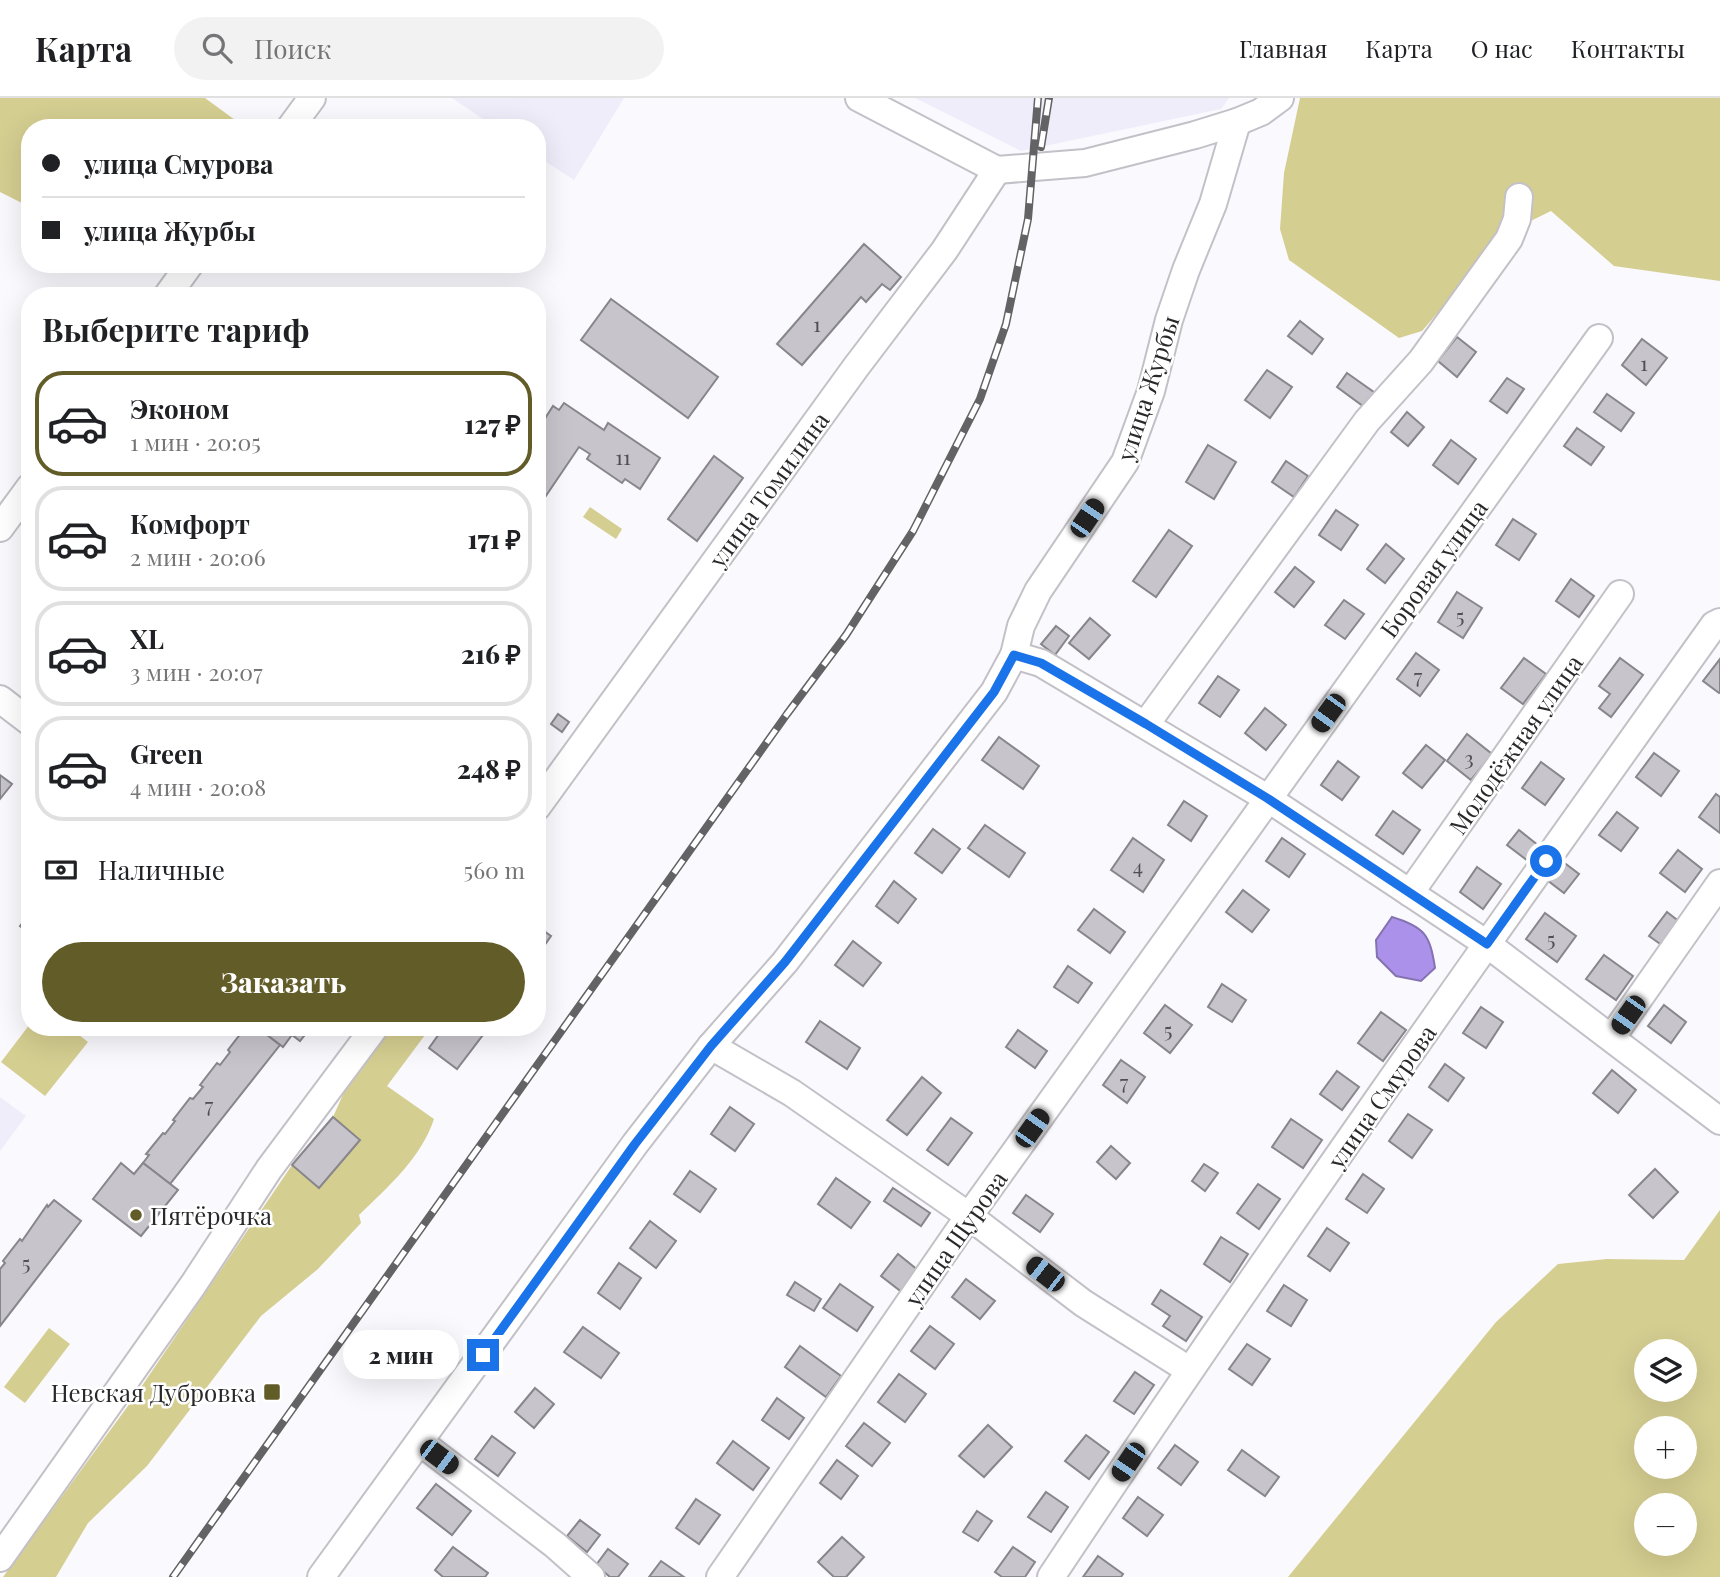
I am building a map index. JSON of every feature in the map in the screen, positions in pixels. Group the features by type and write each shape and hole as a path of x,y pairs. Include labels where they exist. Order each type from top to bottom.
{"street":[{"path":"297,119 312,98"},
{"path":"859,98 997,170 1085,163 1237,122 1280,98"},
{"name":"улица Журбы","path":"321,1577 635,1144 711,1046 785,962 994,692 1014,655 1021,626 1038,592 1125,462 1151,391 1178,295 1213,204 1237,122"},
{"name":"улица Томилина","path":"546,795 944,250 997,170"},
{"path":"1146,724 1367,421 1421,360 1509,239 1517,219 1520,197"},
{"name":"Боровая улица","path":"1267,798 1599,338"},
{"path":"0,528 21,499"},
{"name":"Молодёжная улица","path":"1410,894 1620,594"},
{"name":"улица Смурова","path":"1051,1577 1189,1370 1487,944 1714,625 1720,622"},
{"path":"1014,655 1041,663 1267,798 1487,944 1720,1121"},
{"path":"0,699 21,715"},
{"name":"улица Щурова","path":"720,1577 969,1216 1267,798"},
{"path":"1612,1037 1720,883"},
{"path":"0,1558 186,1295 269,1169 368,1036"},
{"path":"711,1046 792,1093 969,1216 1083,1303 1189,1370"},
{"path":"420,1442 555,1545 592,1577"}],"shaded area":[{"path":"0,98 205,98 234,119 21,119 21,202 0,192"},
{"path":"452,98 624,98 574,180 546,162 546,119 483,119"},
{"path":"915,98 1229,98 1221,109 1021,151"},
{"path":"1300,98 1720,98 1720,281 1614,266 1551,211 1506,233 1422,331 1399,338 1289,260 1280,229 1284,173"},
{"path":"590,507 622,529 616,539 583,517"},
{"path":"1392,917 1419,929 1428,940 1435,968 1421,981 1396,976 1377,957 1376,940"},
{"path":"21,1036 80,1036 88,1042 45,1096 1,1062"},
{"path":"386,1036 424,1036 387,1086 434,1119 421,1147 392,1183 359,1215 361,1223 318,1269 261,1316 147,1466 88,1523 56,1577 3,1577 133,1399 292,1165 319,1187 359,1140 333,1117 349,1081"},
{"path":"0,1097 26,1116 0,1151"},
{"path":"1720,1210 1720,1577 1288,1577 1496,1322 1558,1264 1607,1259 1684,1260"},
{"path":"49,1328 70,1344 25,1403 4,1387"}],"building":[{"path":"864,244 901,277 890,290 882,284 866,302 861,297 802,365 777,344"},
{"path":"611,299 718,377 688,418 581,340"},
{"path":"1300,321 1323,339 1312,354 1288,336"},
{"path":"1457,337 1476,352 1457,377 1438,361"},
{"path":"1642,339 1667,358 1646,385 1622,365"},
{"path":"1267,370 1292,387 1270,418 1245,400"},
{"path":"1347,373 1378,395 1367,409 1337,387"},
{"path":"1507,378 1524,389 1507,413 1490,401"},
{"path":"1607,394 1634,413 1621,431 1594,412"},
{"path":"564,403 604,430 608,423 660,458 640,489 625,479 622,483 587,459 590,454 579,447 546,496 546,417 553,406 559,410"},
{"path":"1407,412 1424,427 1408,446 1391,432"},
{"path":"1577,428 1604,447 1591,465 1564,446"},
{"path":"1451,440 1476,459 1458,484 1433,465"},
{"path":"1208,445 1236,462 1214,499 1186,482"},
{"path":"714,456 743,478 697,541 668,519"},
{"path":"1286,461 1308,476 1294,497 1272,482"},
{"path":"1336,510 1358,525 1341,550 1319,535"},
{"path":"1513,519 1536,534 1519,560 1496,545"},
{"path":"1169,530 1192,546 1156,597 1133,581"},
{"path":"1386,544 1404,559 1385,583 1367,569"},
{"path":"1295,567 1314,582 1294,607 1275,592"},
{"path":"1571,579 1594,596 1579,617 1556,601"},
{"path":"1457,592 1482,608 1463,638 1438,622"},
{"path":"1344,600 1364,614 1345,639 1325,625"},
{"path":"1090,618 1110,635 1089,659 1069,643"},
{"path":"1056,626 1069,636 1055,655 1041,644"},
{"path":"1416,653 1439,670 1420,696 1397,679"},
{"path":"1524,658 1546,674 1523,704 1501,688"},
{"path":"1620,658 1643,675 1611,717 1599,708 1610,694 1599,686"},
{"path":"1720,659 1720,692 1719,693 1703,681"},
{"path":"1218,676 1239,690 1220,717 1199,703"},
{"path":"1265,708 1286,725 1266,750 1245,733"},
{"path":"558,714 569,722 562,732 551,724"},
{"path":"1467,734 1492,754 1471,780 1447,761"},
{"path":"999,737 1039,766 1023,789 982,760"},
{"path":"1426,745 1445,760 1422,788 1403,773"},
{"path":"1654,753 1679,771 1661,796 1636,777"},
{"path":"1338,761 1359,777 1342,800 1321,785"},
{"path":"1541,762 1564,779 1545,805 1522,788"},
{"path":"0,775 12,784 0,799"},
{"path":"1716,794 1720,797 1720,833 1699,817"},
{"path":"1184,801 1207,816 1191,841 1168,825"},
{"path":"1393,811 1420,830 1403,854 1376,835"},
{"path":"1617,812 1638,828 1621,851 1599,835"},
{"path":"985,825 1025,853 1009,877 968,848"},
{"path":"933,829 960,849 942,873 915,853"},
{"path":"1519,830 1539,846 1528,861 1507,845"},
{"path":"1133,838 1164,860 1143,892 1111,870"},
{"path":"1282,838 1305,854 1289,877 1266,861"},
{"path":"1678,850 1702,869 1685,892 1660,873"},
{"path":"1562,861 1579,874 1564,893 1547,880"},
{"path":"1477,867 1501,884 1483,909 1460,892"},
{"path":"894,881 916,899 898,923 876,906"},
{"path":"1243,890 1269,910 1252,932 1226,912"},
{"path":"1094,909 1125,932 1110,953 1078,930"},
{"path":"1667,912 1681,923 1663,946 1649,936"},
{"path":"1545,913 1576,936 1557,962 1526,939"},
{"path":"853,941 881,963 863,986 835,965"},
{"path":"1604,955 1633,976 1616,1000 1586,979"},
{"path":"1068,966 1092,983 1078,1003 1054,987"},
{"path":"1222,984 1246,1000 1232,1022 1208,1007"},
{"path":"1165,1005 1192,1025 1170,1053 1144,1033"},
{"path":"1664,1005 1686,1022 1671,1043 1648,1026"},
{"path":"1481,1007 1503,1022 1486,1048 1463,1033"},
{"path":"1381,1012 1406,1030 1383,1061 1358,1043"},
{"path":"820,1021 860,1048 847,1069 806,1042"},
{"path":"1018,1030 1047,1051 1035,1068 1006,1047"},
{"path":"239,1036 268,1036 280,1045 170,1184 143,1163 149,1155 146,1154 163,1133 165,1134 190,1098 193,1099 203,1087 200,1085 217,1063 220,1065 230,1052 228,1050"},
{"path":"269,1036 291,1036 283,1047"},
{"path":"438,1036 482,1036 457,1069 429,1048"},
{"path":"1121,1060 1145,1077 1127,1103 1103,1085"},
{"path":"1445,1064 1464,1078 1448,1101 1429,1087"},
{"path":"1612,1070 1636,1090 1618,1113 1593,1093"},
{"path":"1337,1071 1359,1087 1342,1110 1320,1094"},
{"path":"922,1077 941,1093 907,1135 887,1120"},
{"path":"730,1107 754,1124 735,1151 711,1134"},
{"path":"1408,1114 1432,1130 1412,1158 1389,1141"},
{"path":"333,1117 360,1140 319,1188 292,1165"},
{"path":"951,1118 972,1133 948,1165 927,1150"},
{"path":"1291,1119 1322,1140 1303,1168 1272,1147"},
{"path":"1111,1146 1130,1163 1116,1179 1097,1162"},
{"name":"Пятёрочка","path":"121,1163 134,1174 143,1163 178,1190 141,1236 93,1199"},
{"path":"1204,1164 1218,1173 1205,1191 1192,1181"},
{"path":"1655,1169 1678,1192 1653,1218 1629,1195"},
{"path":"690,1171 716,1189 700,1212 674,1194"},
{"path":"1363,1174 1384,1189 1367,1213 1346,1199"},
{"path":"836,1178 870,1202 851,1228 818,1204"},
{"path":"1258,1184 1280,1199 1259,1229 1237,1213"},
{"path":"893,1188 930,1213 921,1226 884,1201"},
{"path":"1026,1195 1053,1214 1040,1232 1013,1213"},
{"path":"54,1200 81,1221 0,1326 0,1269 5,1263 3,1261 20,1239 22,1241 47,1205 48,1207"},
{"path":"650,1221 676,1241 656,1268 630,1248"},
{"path":"1327,1228 1349,1243 1330,1271 1308,1256"},
{"path":"1221,1237 1248,1254 1230,1282 1204,1264"},
{"path":"898,1254 919,1271 903,1293 881,1276"},
{"path":"619,1263 641,1278 620,1309 598,1293"},
{"path":"966,1279 995,1301 980,1319 952,1297"},
{"path":"795,1282 821,1299 814,1311 787,1295"},
{"path":"840,1284 873,1307 857,1331 823,1308"},
{"path":"1284,1285 1307,1300 1291,1326 1267,1311"},
{"path":"1161,1290 1202,1317 1186,1341 1163,1326 1170,1316 1152,1304"},
{"path":"930,1326 954,1344 935,1369 911,1351"},
{"path":"583,1327 619,1353 601,1378 564,1352"},
{"path":"1247,1344 1270,1359 1252,1385 1229,1369"},
{"path":"800,1346 841,1376 826,1397 785,1367"},
{"path":"1135,1372 1154,1385 1134,1414 1114,1401"},
{"path":"899,1374 926,1394 905,1422 878,1402"},
{"path":"535,1388 554,1404 534,1428 515,1412"},
{"path":"777,1398 804,1418 789,1439 762,1420"},
{"path":"864,1423 890,1443 872,1466 846,1446"},
{"path":"988,1425 1012,1447 984,1477 959,1456"},
{"path":"1086,1435 1109,1452 1089,1479 1065,1461"},
{"path":"492,1436 515,1453 498,1476 475,1459"},
{"path":"733,1441 769,1468 753,1490 717,1463"},
{"path":"1175,1445 1198,1462 1181,1485 1158,1468"},
{"path":"1242,1450 1279,1477 1265,1496 1228,1470"},
{"path":"837,1460 858,1476 841,1499 820,1483"},
{"path":"436,1484 471,1511 452,1535 417,1508"},
{"path":"1046,1492 1068,1507 1051,1532 1028,1517"},
{"path":"1138,1497 1163,1515 1147,1536 1123,1518"},
{"path":"696,1499 720,1515 699,1544 676,1528"},
{"path":"977,1511 992,1521 978,1541 963,1532"},
{"path":"580,1520 600,1535 587,1552 567,1536"},
{"path":"842,1537 864,1557 846,1577 834,1577 818,1562"},
{"path":"453,1547 488,1573 485,1577 443,1577 435,1570"},
{"path":"1013,1547 1035,1562 1025,1577 1002,1577 995,1572"},
{"path":"608,1549 628,1564 618,1577 610,1577 596,1565"},
{"path":"1098,1556 1123,1574 1121,1577 1083,1577"},
{"path":"661,1561 684,1577 649,1577"}],"railway":[{"path":"173,1577 846,635 913,531 980,399 1006,324 1028,219 1038,98"},
{"path":"1041,147 1049,98"}],"place":[{"name":"Пятёрочка","path":"136,1215"},
{"name":"Невская Дубровка","path":"272,1392"}],"route":[{"path":"483,1355 635,1144 711,1046 785,962 994,692 1014,655 1041,663 1146,724 1267,798 1487,944 1546,861"}]}
